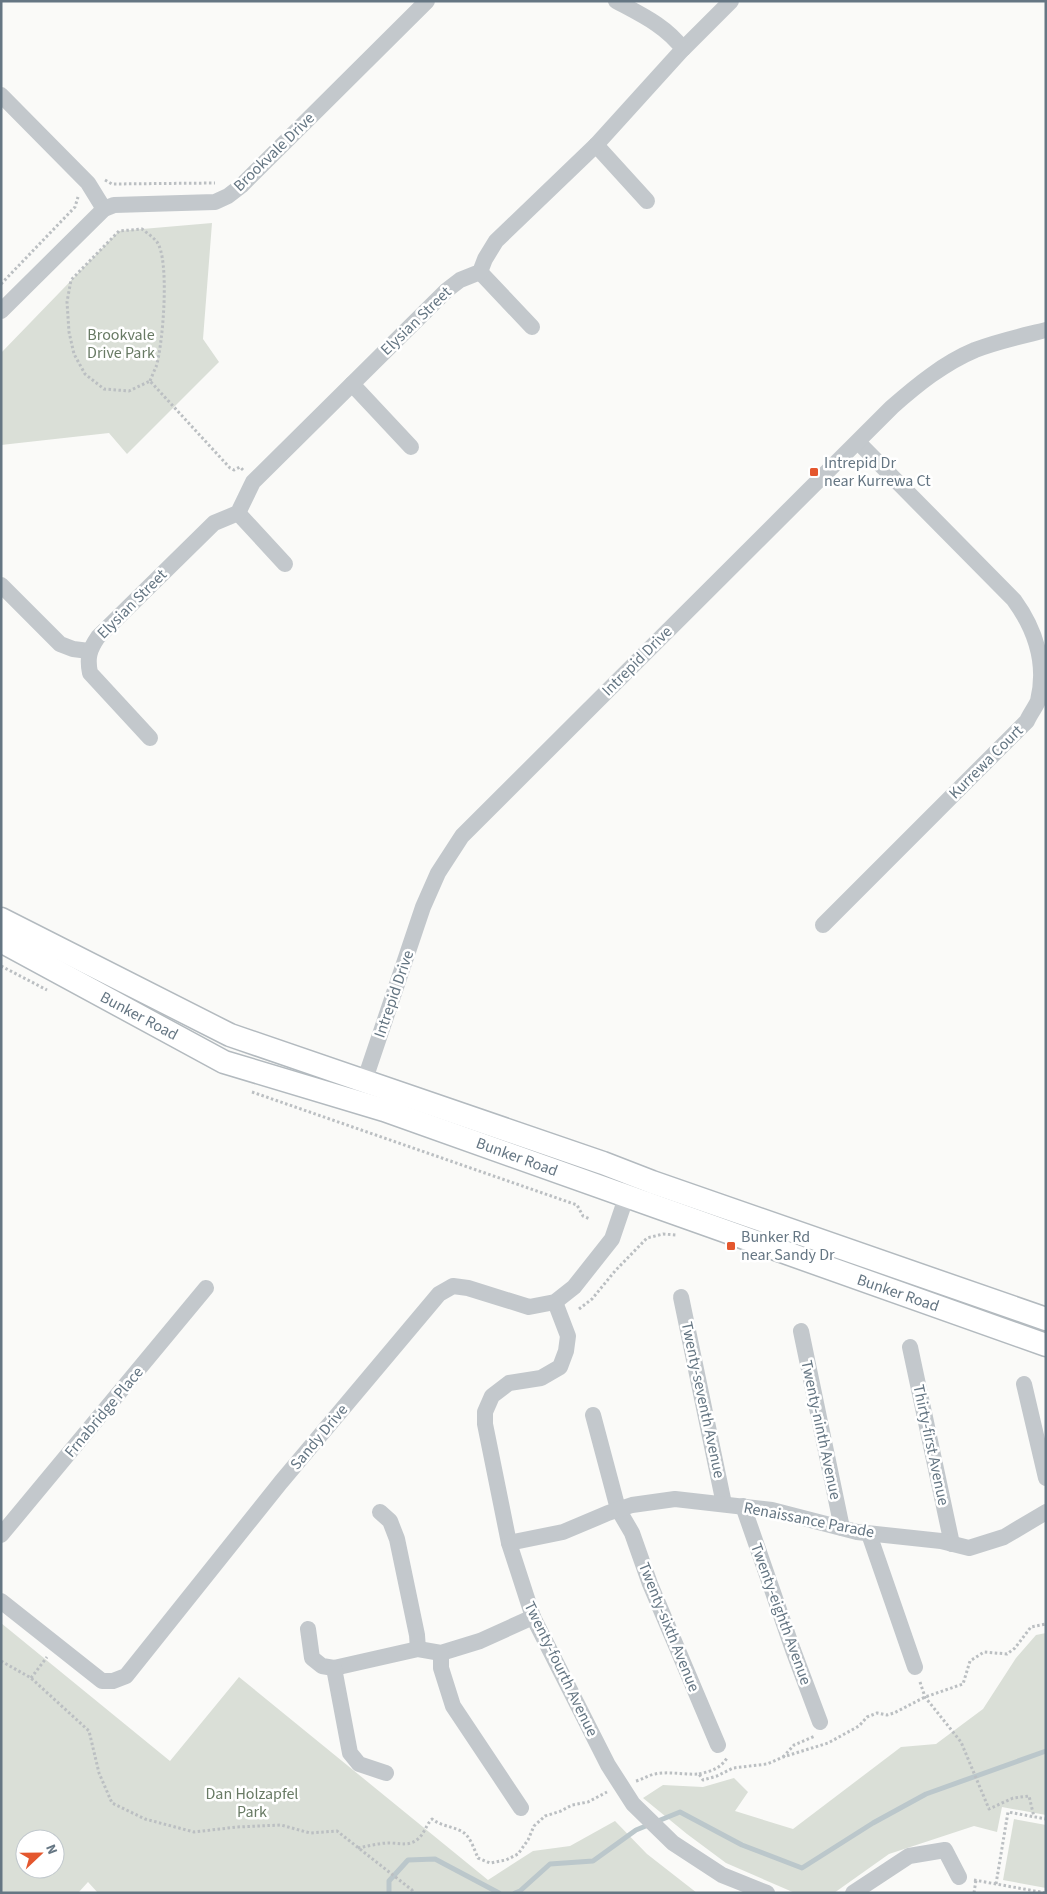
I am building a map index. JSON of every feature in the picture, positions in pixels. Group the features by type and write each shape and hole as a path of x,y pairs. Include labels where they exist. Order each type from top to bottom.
{"main road":[{"name":"Bunker Road","path":"1,918 230,1035 364,1082 408,1095 1046,1318"},
{"name":"Bunker Road","path":"1,941 224,1062 384,1110 626,1198 1046,1345"}],"street":[{"name":"Brookvale Drive","path":"104,209 114,205 215,202 228,196 241,186 427,1"},
{"path":"616,1 656,22 674,37 684,49"},
{"path":"532,327 480,272 485,259 496,241 596,144 684,49 732,1"},
{"path":"1,95 88,183 104,209 1,312"},
{"path":"596,144 646,200"},
{"name":"Elysian Street","path":"89,651 98,637 214,523 238,513 253,482 447,290 460,280 480,272"},
{"name":"Intrepid Drive","path":"357,1103 423,906 438,873 462,836 917,385 974,351 1005,339 1046,330"},
{"path":"352,384 411,447"},
{"name":"Kurrewa Court","path":"823,925 1027,721 1038,700 1043,674 1039,646 1028,620 1014,600 858,442"},
{"path":"238,513 285,564"},
{"path":"1,585 60,644 73,649 89,651 88,664 90,673 150,738"},
{"path":"556,1302 574,1287 612,1239 633,1174"},
{"name":"Sandy Drive","path":"1,1601 102,1681 113,1681 126,1676 281,1482 439,1294 453,1286 468,1288 529,1306 556,1302"},
{"name":"Frnabridge Place","path":"1,1535 206,1288"},
{"name":"Twenty-seventh Avenue","path":"681,1297 724,1504"},
{"name":"Twenty-fourth Avenue","path":"556,1302 568,1336 566,1351 560,1367 541,1378 508,1383 492,1396 485,1412 485,1424 509,1543 533,1617 604,1756 633,1804 673,1843 722,1875 767,1893"},
{"name":"Twenty-ninth Avenue","path":"801,1331 842,1528"},
{"name":"Thirty-first Avenue","path":"910,1347 952,1544"},
{"path":"1024,1384 1046,1478"},
{"name":"Twenty-sixth Avenue","path":"593,1415 618,1509 632,1533 650,1584 718,1745"},
{"name":"Renaissance Parade","path":"509,1543 563,1532 632,1505 675,1499 772,1510 869,1534 940,1541 969,1548 1004,1537 1046,1512"},
{"name":"Twenty-eighth Avenue","path":"743,1506 820,1722"},
{"path":"380,1512 390,1521 397,1539 417,1635 418,1649"},
{"path":"869,1534 915,1667"},
{"path":"308,1629 312,1658 322,1666 334,1668 418,1649 442,1653 480,1641 533,1617"},
{"path":"442,1653 441,1668 453,1706 521,1808"},
{"path":"334,1668 350,1753 359,1764 386,1773"},
{"path":"853,1893 874,1888 909,1856 945,1850 958,1877"}],"path":[{"path":"98,176 112,184 197,184 215,183 223,180"},
{"path":"1,284 76,207 78,191"},
{"path":"142,229 158,242 164,265 164,298 160,341 156,365 150,381 129,391 104,389 84,374 72,347 67,302 71,280 119,231 142,229"},
{"path":"150,381 230,468 234,470 240,467 253,482"},
{"path":"579,1309 592,1299 615,1271 647,1238 663,1234 682,1236"},
{"path":"699,1774 703,1780 733,1768 767,1764 828,1743 858,1726 867,1717 877,1713 887,1715 894,1713 925,1697 963,1684 970,1662 984,1652 1007,1654 1015,1648 1031,1627 1046,1624"},
{"path":"31,1678 55,1645"},
{"path":"1,1660 31,1678 89,1731 99,1773 112,1803 145,1820 194,1832 237,1827 281,1825 310,1833 337,1831 400,1880 413,1893"},
{"path":"915,1667 925,1697 962,1742 989,1808 1014,1798 1029,1796 1033,1815"},
{"path":"358,1848 389,1843 405,1845 417,1840 424,1833 426,1825 432,1819 438,1824 463,1831 478,1858 490,1863 506,1860 521,1850 534,1826 545,1816 572,1805 588,1802 602,1793 653,1774 684,1775 713,1771 723,1765 727,1758 718,1745"},
{"path":"783,1757 794,1745"},
{"path":"996,1884 1008,1812 1033,1815 1046,1819"},
{"path":"958,1877 1046,1893"},
{"path":"974,1893 976,1880"}],"green space":[{"name":"Brookvale Drive Park","path":"212,223 203,339 219,362 127,454 109,433 1,445 1,353 119,231"},
{"name":"Dan Holzapfel Park","path":"1,1623 170,1761 239,1677 488,1880 533,1851 570,1846 615,1821 647,1854 697,1893 98,1893 88,1882 78,1893 1,1893"},
{"path":"1046,1633 1046,1815 1002,1807 997,1832 974,1826 889,1854 834,1893 795,1893 726,1863 643,1798 663,1785 703,1787 734,1778 748,1792 735,1811 793,1829 901,1747 936,1744 983,1709 1016,1658 1036,1635"},
{"path":"1014,1819 1046,1825 1046,1888 1003,1880"}],"waterway":[{"path":"515,1893 520,1891 550,1864 593,1861 636,1830 680,1812 742,1845 802,1868 873,1823 926,1794 1046,1751"},
{"path":"389,1893 389,1881 408,1860 435,1859 499,1893"}],"place":[{"name":"Intrepid Dr near Kurrewa Ct","path":"814,472"},
{"name":"Bunker Rd near Sandy Dr","path":"731,1246"}]}
